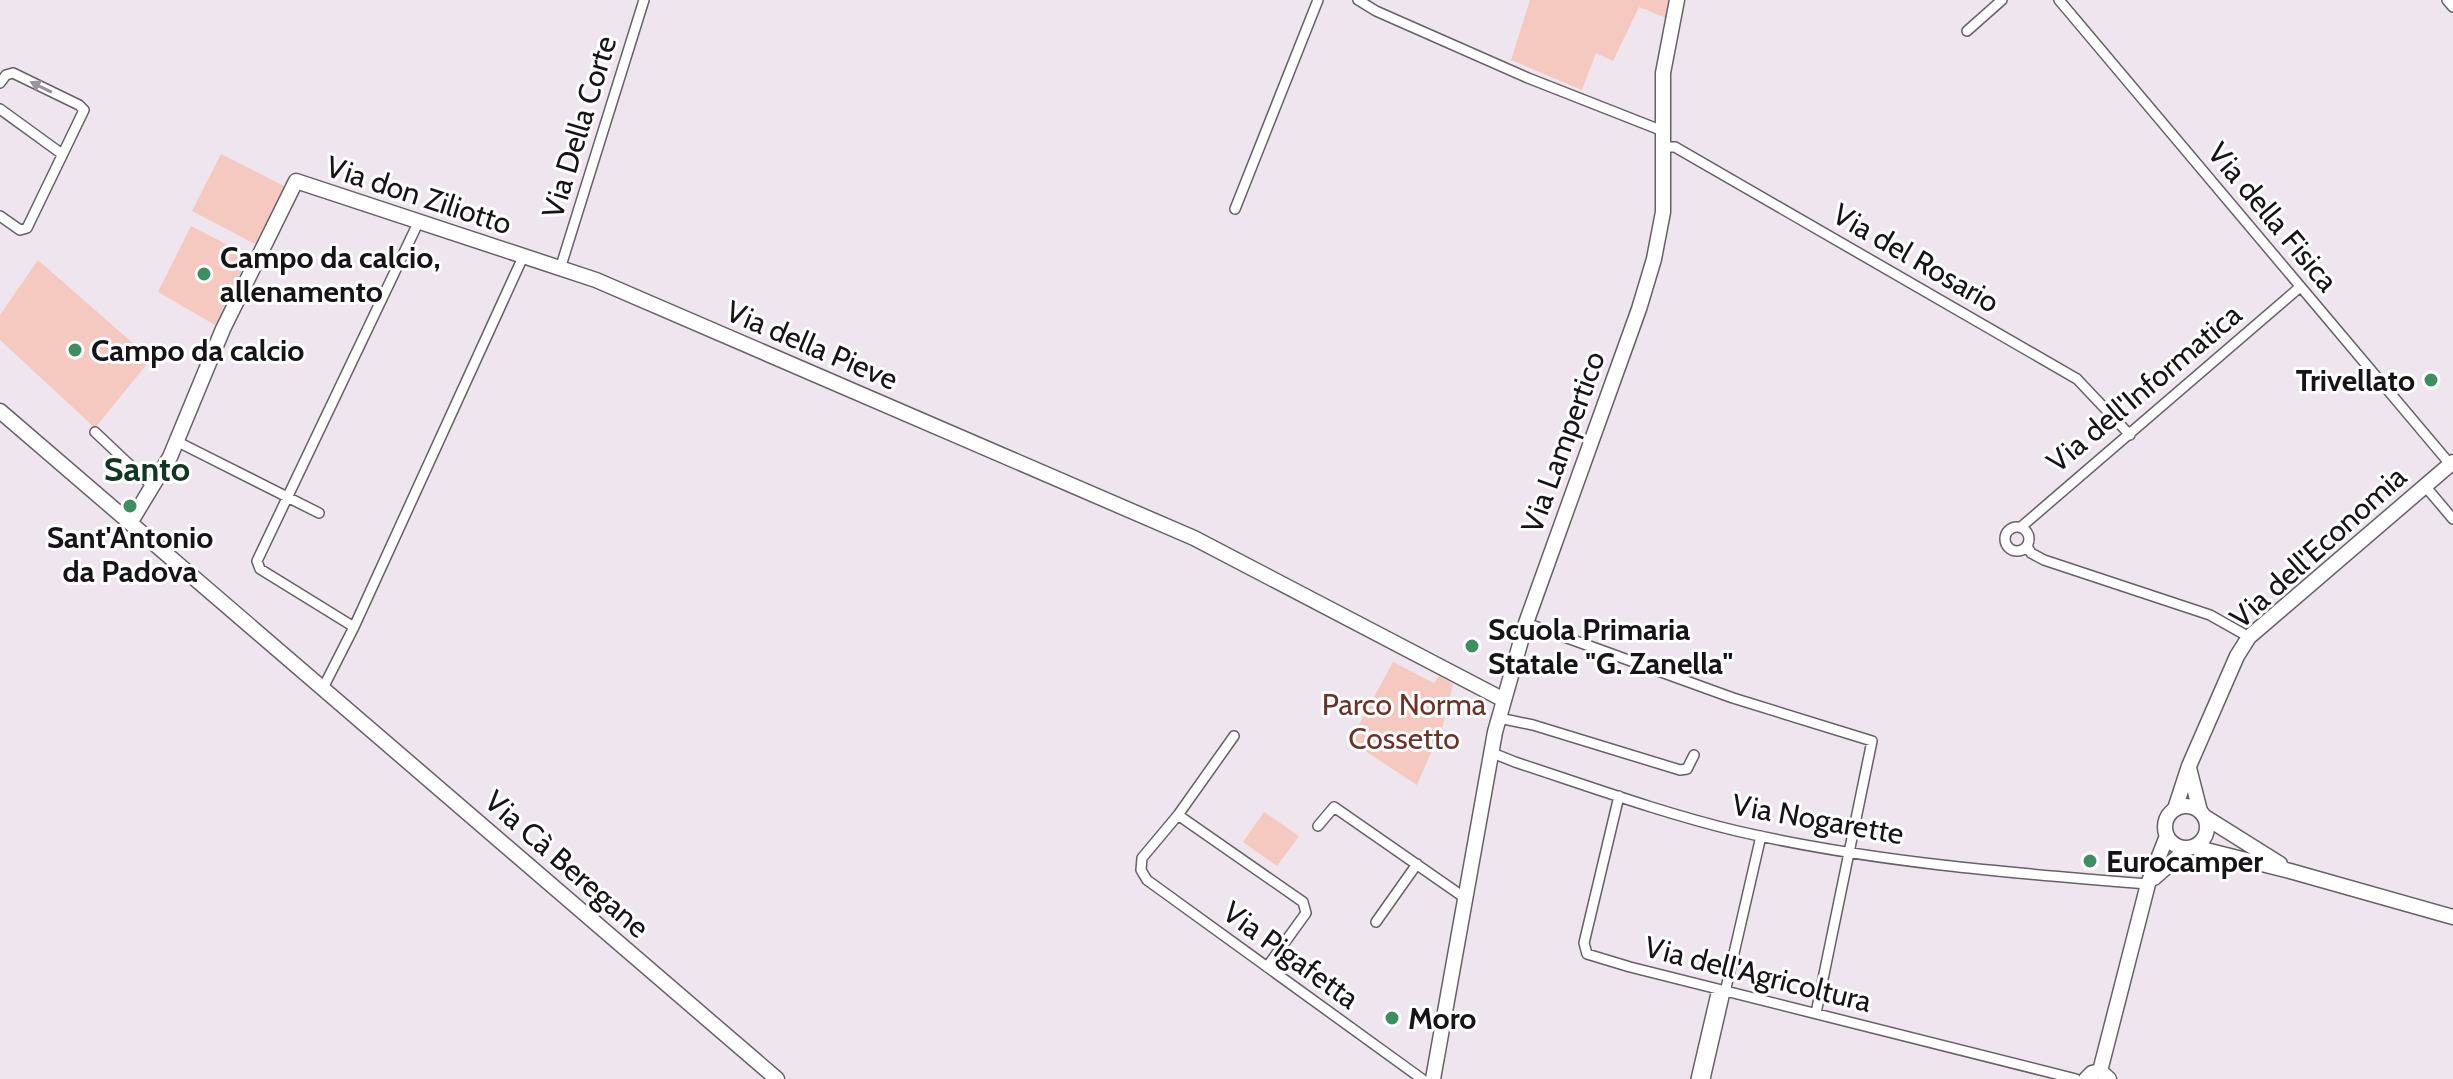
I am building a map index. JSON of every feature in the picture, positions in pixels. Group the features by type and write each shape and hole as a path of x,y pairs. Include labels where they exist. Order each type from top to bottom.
{"street":[{"name":"Via Della Corte","path":"560,269 644,0"},
{"path":"1235,209 1318,0"},
{"path":"1358,0 1376,11 1528,78 1663,131"},
{"name":"Via Lampertico","path":"1433,1079 1490,752 1499,718 1526,623 1651,272 1663,212 1663,73 1677,0"},
{"path":"1967,31 2002,0"},
{"name":"Via della Fisica","path":"2059,0 2451,463"},
{"path":"2447,0 2453,7"},
{"path":"0,83 9,73 13,73 84,110 27,228 20,230 0,216"},
{"path":"0,109 62,154"},
{"name":"Via del Rosario","path":"1663,147 1675,147 2077,379 2130,435"},
{"name":"Via don Ziliotto","path":"130,523 170,457 223,329 296,181 523,257"},
{"path":"354,627 260,569 257,561 419,221"},
{"name":"Via della Pieve","path":"523,257 596,280 1194,538 1504,700"},
{"path":"323,688 354,627 523,257"},
{"name":"Via dell'Informatica","path":"2021,527 2300,287"},
{"name":"Via Cà Beregane","path":"0,411 777,1079"},
{"path":"95,432 151,485"},
{"path":"176,441 319,513"},
{"name":"Via dell'Economia","path":"2175,809 2189,766 2237,656 2249,637 2451,463"},
{"path":"2425,486 2453,519"},
{"path":"2027,546 2014,550 2006,543 2007,532 2021,527 2029,535 2027,546 2031,553 2044,560 2210,615 2249,637"},
{"path":"1526,623 1733,698 1872,741 1816,1013"},
{"path":"1499,718 1533,725 1680,770 1689,768 1694,755"},
{"path":"1234,736 1178,815 1307,907 1306,913 1267,967"},
{"name":"Via Nogarette","path":"1490,752 1619,796 1761,836 1974,870 2148,884"},
{"path":"2148,884 2163,867 2205,837 2207,824 2189,766"},
{"name":"Via dell'Agricoltura","path":"1619,796 1584,943 1587,954 2076,1079"},
{"path":"2098,1076 2148,884 2167,836 2165,823 2175,809 2188,806 2290,871"},
{"path":"1318,826 1334,807 1465,898"},
{"name":"Via Pigafetta","path":"1178,815 1141,863 1147,880 1422,1079"},
{"path":"1696,1079 1761,836"},
{"path":"2167,836 2175,845 2290,871 2453,917"},
{"path":"1376,922 1417,864"},
{"path":"1705,1079 1721,990"}],"green space":[{"path":"1530,0 1669,0 1666,18 1639,7 1613,61 1596,53 1582,90 1511,60"},
{"name":"Campo da calcio, allenamento","path":"221,154 288,188 259,246 192,211"},
{"name":"Campo da calcio, allenamento","path":"191,226 249,256 215,325 158,292"},
{"name":"Campo da calcio","path":"38,260 151,359 95,428 0,340 0,315"},
{"name":"Parco Norma Cossetto","path":"1393,662 1434,683 1439,676 1453,684 1443,725 1417,785 1350,741"},
{"path":"1264,812 1299,836 1277,866 1243,842"}],"place":[{"name":"Campo da calcio, allenamento","path":"204,274"},
{"name":"Campo da calcio","path":"75,350"},
{"name":"Trivellato","path":"2431,380"},
{"name":"Sant'Antonio da Padova","path":"130,506"},
{"name":"Scuola Primaria Statale \"G. Zanella\"","path":"1472,646"},
{"name":"Eurocamper","path":"2090,861"},
{"name":"Moro","path":"1392,1018"}],"district":[{"name":"Santo","path":"147,469"}]}
